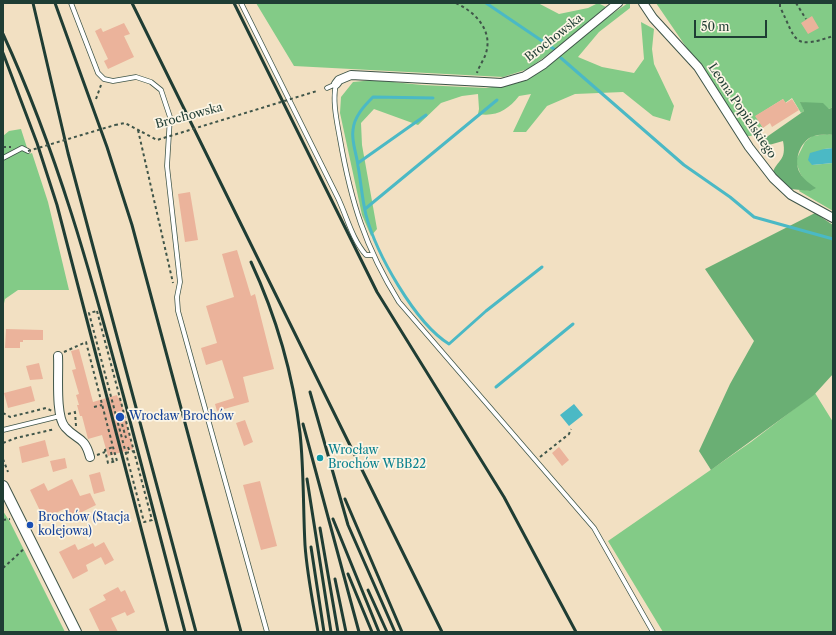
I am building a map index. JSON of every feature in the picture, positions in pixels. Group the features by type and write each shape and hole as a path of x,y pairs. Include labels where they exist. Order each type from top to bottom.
{"street":[{"name":"Brochowska","path":"336,84 339,80 351,75 475,82 501,82 525,76 544,64 618,3"},
{"name":"Leona Popielskiego","path":"643,3 654,18 698,67 748,147 773,178 791,195 833,218"},
{"path":"58,356 60,416 65,426 86,443 90,457"},
{"path":"3,486 76,632"}],"lane":[{"path":"71,3 98,73 104,79 113,81 136,77 151,82 161,90 167,105 170,117 166,166 180,282 178,291 178,311 267,632"},
{"path":"241,3 338,198 357,245 366,255 372,255"},
{"path":"336,84 334,92 338,127 347,174 358,218 372,255 399,302 594,528 653,632"},
{"path":"327,88 336,84"},
{"path":"3,158 22,148 28,151"},
{"path":"3,430 60,416"}],"path":[{"path":"456,3 465,7 476,16 484,27 486,51 475,82"},
{"path":"796,3 806,19"},
{"path":"780,4 793,36 801,43 811,44 833,36"},
{"path":"96,99 99,88 104,79"},
{"name":"Brochowska","path":"28,151 125,123 157,140 317,91"},
{"path":"138,130 161,239 174,290 178,291"},
{"path":"97,311 126,424 152,520 144,522 89,313 97,311"},
{"path":"58,356 70,348 86,342 117,461 108,463 105,450 113,447"},
{"path":"94,407 102,405"},
{"path":"3,413 10,417 46,408 60,416"},
{"path":"76,426 73,412 78,411"},
{"path":"122,424 126,438"},
{"path":"118,425 126,424"},
{"path":"3,443 16,438 55,428 59,432"},
{"path":"536,460 569,434 571,429"},
{"path":"128,447 130,452"},
{"path":"126,453 134,451"},
{"path":"111,452 113,462"},
{"path":"3,459 8,472"},
{"path":"3,568 26,548"}],"green space":[{"path":"256,3 538,3 559,14 588,8 598,3 606,7 564,43 528,69 503,77 294,66"},
{"path":"630,3 630,8 599,32 578,57 602,67 634,73 644,59 641,22 654,29 652,49 654,64 674,106 670,121 653,116 623,92 575,94 547,106 526,132 513,132 531,94 519,96 506,109 496,113 484,115 478,114 478,94 462,96 441,103 418,125 374,109 361,123 362,145 377,229 371,236 362,215 340,113 341,97 353,82 374,80 422,85 486,88 510,84"},
{"path":"656,3 833,3 833,107 829,109 801,102 804,111 801,113 792,98 785,103 783,99 756,116 763,128 751,136 747,136"},
{"path":"800,102 823,103 829,109 833,107 833,135 822,134 811,137 804,143 799,153 797,163 800,173 816,188 810,191 791,189 773,172 784,153 783,141 762,147 758,143 804,111"},
{"path":"21,129 29,154 32,153 48,202 69,290 18,290 5,299 3,308 3,136 9,131"},
{"path":"827,134 833,135 833,148 824,149 812,165 833,163 833,211 799,191 800,189 810,191 800,173 797,165 797,158 805,142 812,136"},
{"path":"815,213 833,225 833,374 814,395 711,470 699,451 730,384 754,341 705,269"},
{"path":"815,393 833,422 833,632 663,632 608,541 751,442"},
{"path":"3,511 10,522 65,632 3,632"}],"water":[{"path":"833,148 833,163 812,165 808,160 810,153"},
{"path":"574,404 583,415 569,426 560,415"}],"building":[{"path":"812,16 819,28 808,34 801,23"},
{"path":"124,23 130,34 124,36 134,57 108,69 104,61 108,59 95,31 101,28 103,32"},
{"path":"783,99 786,103 792,99 799,110 772,127 770,123 763,128 755,116"},
{"path":"190,192 198,240 185,242 178,194"},
{"path":"237,250 251,296 255,294 274,369 243,377 249,402 217,411 215,404 234,398 222,360 206,365 201,348 217,343 206,306 234,297 222,254"},
{"path":"6,329 43,330 43,340 23,340 23,342 20,342 20,348 5,348"},
{"path":"79,349 93,402 117,395 118,398 120,397 133,449 108,456 102,435 88,439 82,416 80,416 77,405 79,405 76,395 79,394 72,370 76,369 71,351"},
{"path":"39,363 43,379 30,380 26,366"},
{"path":"31,386 35,401 8,408 4,393"},
{"path":"245,420 253,442 244,446 236,423"},
{"path":"45,440 49,456 22,463 19,447"},
{"path":"559,447 569,460 562,466 552,453"},
{"path":"65,458 67,468 53,472 50,461"},
{"path":"100,472 105,491 94,494 89,475"},
{"path":"72,479 80,496 90,493 96,505 68,519 64,509 44,519 30,490 44,483 48,491"},
{"path":"260,481 277,546 261,550 243,485"},
{"path":"104,542 114,560 105,565 101,557 86,565 88,571 73,579 59,552 75,544 78,550 93,543 95,547"},
{"path":"118,587 121,592 125,590 135,612 127,616 125,612 111,618 118,632 100,632 89,609 106,600 103,595"}],"waterway":[{"path":"486,3 554,49"},
{"path":"561,58 684,165 730,197 754,217 833,239"},
{"path":"433,98 373,97 360,112 354,125 353,139 366,215 378,248 398,286 423,320 436,334 449,344 486,311 542,267"},
{"path":"365,209 497,100"},
{"path":"358,163 426,115"},
{"path":"496,387 573,324"}],"railway":[{"path":"33,3 68,153 196,632"},
{"path":"55,3 107,147 132,225 241,632"},
{"path":"132,3 442,632"},
{"path":"234,3 377,292 504,497 576,632"},
{"path":"3,34 40,123 71,213 99,305 185,632"},
{"path":"3,53 37,143 57,205 168,632"},
{"path":"251,262 276,325 288,368 297,411 302,461 306,556 318,632"},
{"path":"310,392 348,525 395,632"},
{"path":"303,424 359,632"},
{"path":"307,479 331,632"},
{"path":"345,499 402,632"},
{"path":"333,519 379,632"},
{"path":"320,528 338,632"},
{"path":"311,547 324,632"},
{"path":"348,574 372,632"},
{"path":"335,579 346,632"},
{"path":"368,590 387,632"}],"place":[{"name":"Wrocław Brochów","path":"120,417"},
{"name":"Wrocław Brochów WBB22","path":"320,458"},
{"name":"Brochów (Stacja kolejowa)","path":"30,525"}]}
